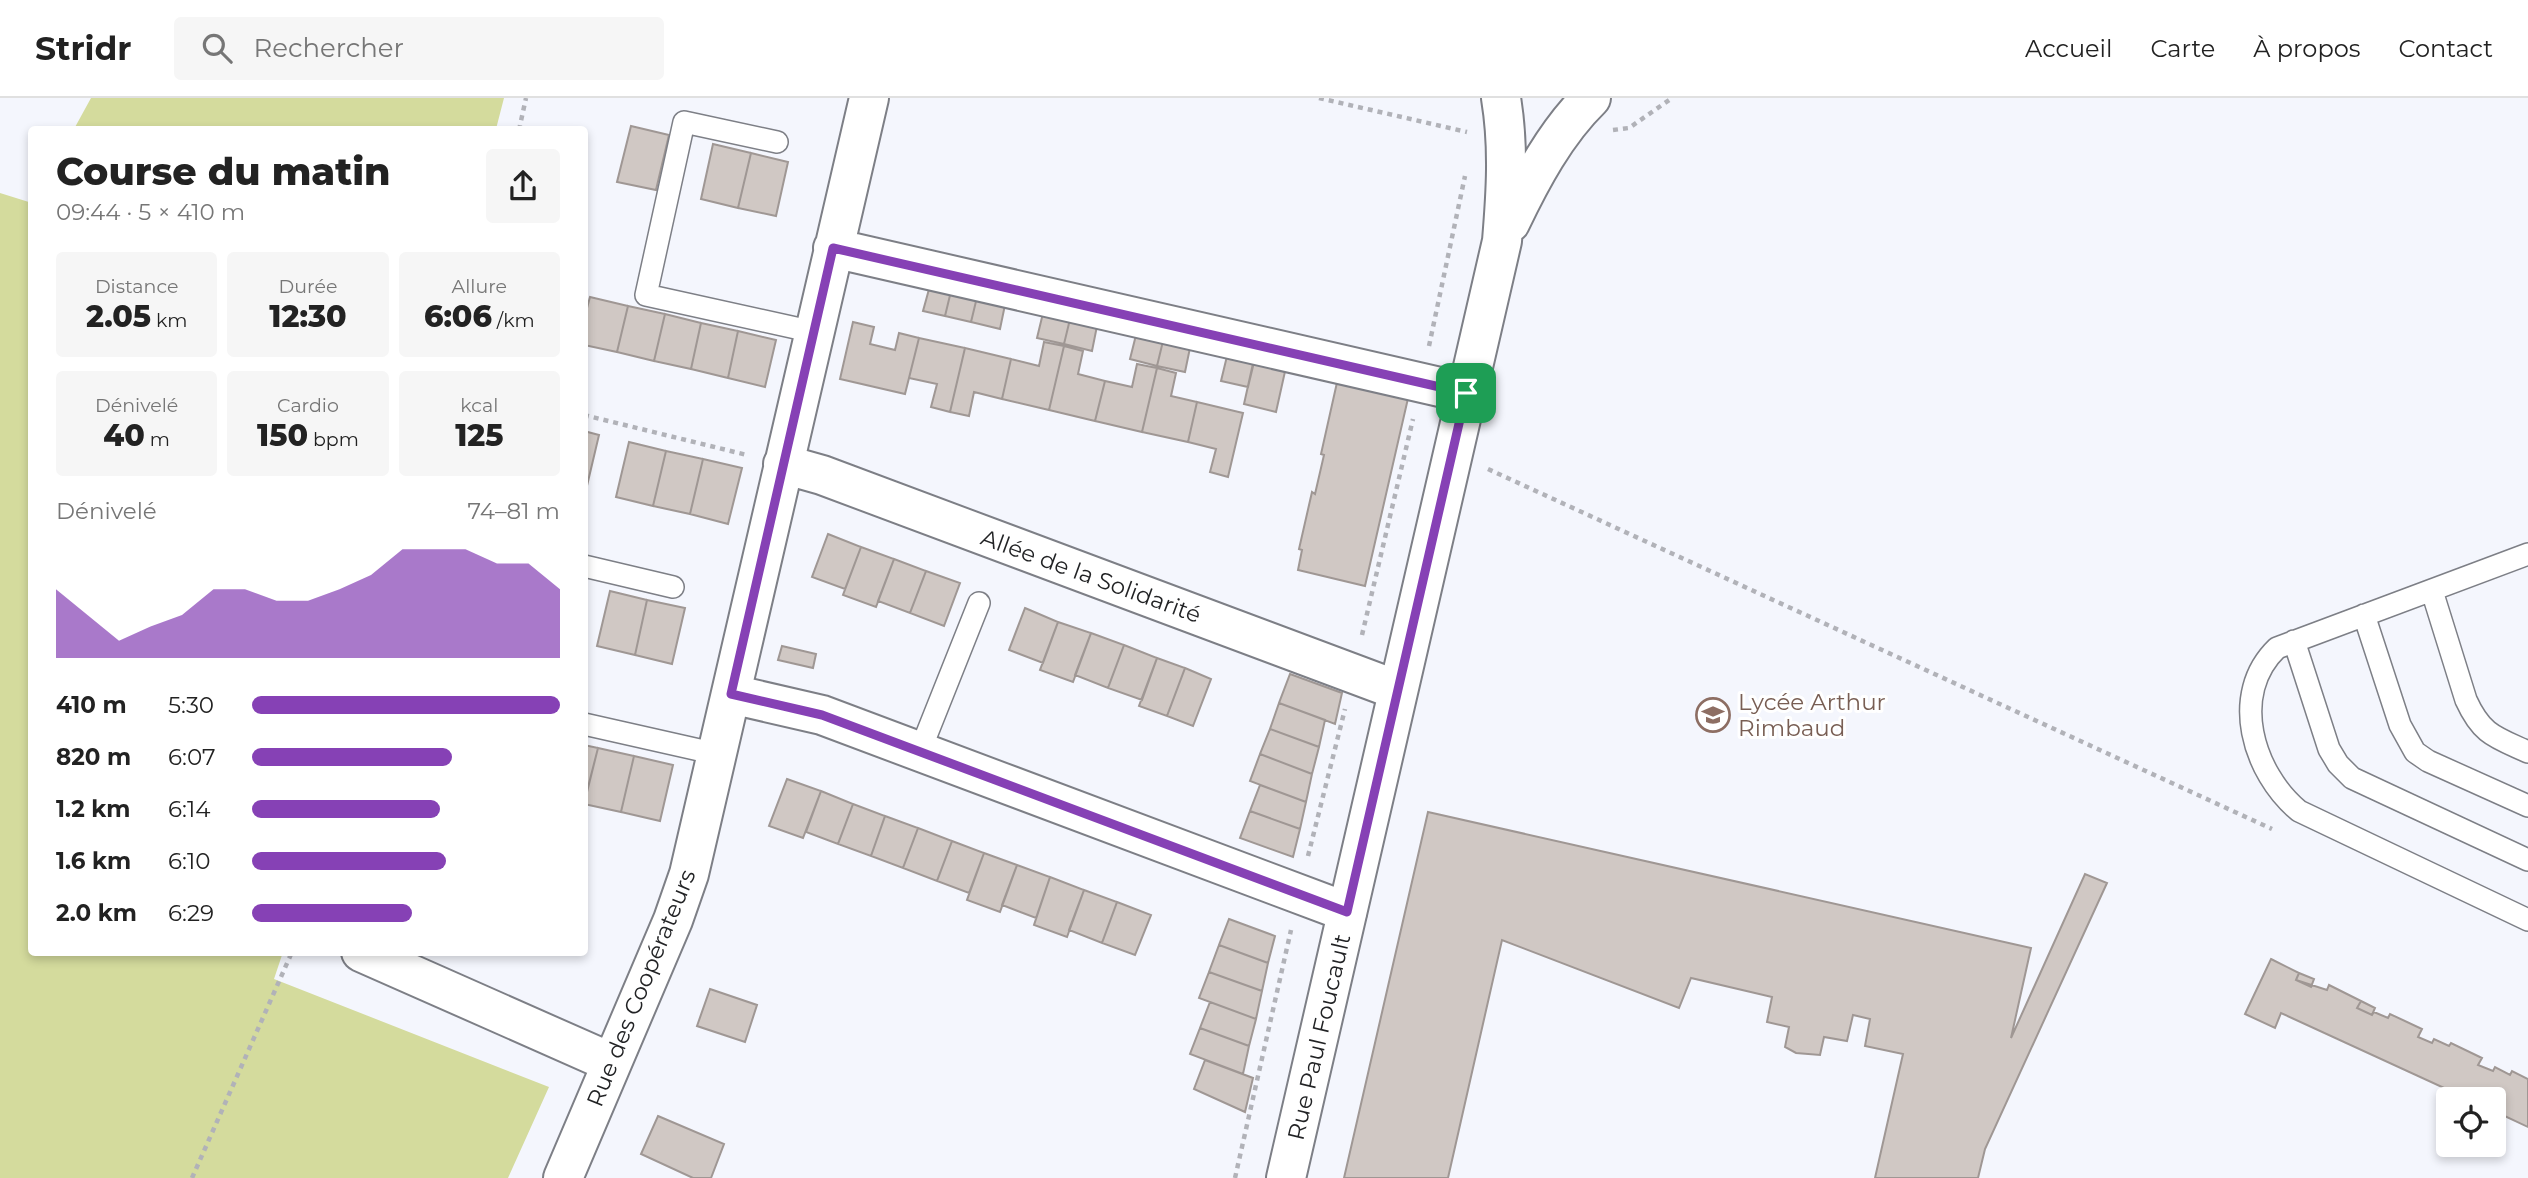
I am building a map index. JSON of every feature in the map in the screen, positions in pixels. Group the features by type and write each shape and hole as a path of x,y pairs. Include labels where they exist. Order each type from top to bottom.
{"street":[{"name":"Rue des Coopérateurs","path":"563,1178 681,899 869,98"},
{"name":"Rue Paul Foucault","path":"1286,1178 1502,241 1507,177 1501,98"},
{"name":"Rue Paul Foucault","path":"1502,241 1544,160 1569,122 1591,98"},
{"path":"833,248 1466,393"},
{"name":"Allée de la Solidarité","path":"783,464 821,475 1397,690"},
{"path":"731,694 822,715 1347,912"},
{"path":"370,956 612,1063"}],"lane":[{"path":"777,142 684,122 646,295 814,332"},
{"path":"2528,554 2277,648 2261,666 2252,693 2251,711 2256,745 2263,766 2284,799 2299,811 2528,920"},
{"path":"588,567 673,587"},
{"path":"2432,591 2473,715 2491,735 2528,752"},
{"path":"920,751 979,603"},
{"path":"2364,615 2400,725 2415,752 2428,761 2528,806"},
{"path":"2294,641 2329,749 2338,764 2352,778 2528,860"},
{"path":"588,725 717,754"}],"path":[{"path":"520,126 526,98"},
{"path":"1320,98 1474,134"},
{"path":"588,416 783,464"},
{"path":"1452,453 2275,830"},
{"path":"192,1178 290,956"}],"green space":[{"path":"91,98 504,98 497,126 76,126"},
{"path":"0,193 28,202 28,956 282,956 274,979 549,1087 508,1178 0,1178"}],"building":[{"path":"631,126 669,135 656,190 617,182"},
{"path":"713,144 751,153 738,208 701,199"},
{"path":"751,153 788,162 776,216 738,208"},
{"path":"931,282 952,287 945,316 923,311"},
{"path":"952,287 978,293 971,322 945,316"},
{"path":"978,293 1006,300 1000,329 971,322"},
{"path":"590,297 628,306 617,352 588,346"},
{"path":"628,306 665,314 654,361 617,352"},
{"path":"1044,309 1071,315 1064,344 1037,338"},
{"path":"665,314 701,323 691,369 654,361"},
{"path":"1071,315 1098,321 1092,351 1064,344"},
{"path":"853,322 874,327 870,344 895,350 899,333 919,338 905,394 840,379"},
{"path":"701,323 738,331 728,378 691,369"},
{"path":"738,331 776,340 765,387 728,378"},
{"path":"1137,331 1164,337 1157,366 1130,359"},
{"path":"1164,337 1191,343 1185,372 1157,366"},
{"path":"919,338 965,348 950,412 931,407 937,384 909,378"},
{"path":"1044,342 1064,346 1049,410 1002,399 1011,359 1039,366"},
{"path":"1064,346 1083,351 1078,374 1105,381 1095,421 1049,410"},
{"path":"965,348 1011,359 1002,399 974,392 969,416 950,412"},
{"path":"1228,352 1255,358 1248,387 1221,381"},
{"path":"1254,359 1286,367 1276,412 1244,404"},
{"path":"1137,364 1157,368 1142,432 1095,421 1105,381 1132,387"},
{"path":"1157,368 1176,373 1171,396 1197,402 1188,442 1142,432"},
{"path":"1338,378 1409,394 1365,586 1298,570 1302,550 1299,549 1324,455 1321,454"},
{"path":"1197,402 1243,413 1228,477 1210,472 1216,449 1188,442"},
{"path":"588,432 599,435 588,482"},
{"path":"629,442 666,451 653,506 616,497"},
{"path":"666,451 703,459 690,514 653,506"},
{"path":"703,459 742,468 728,524 690,514"},
{"path":"828,534 861,547 845,589 812,577"},
{"path":"861,547 894,559 876,607 843,595"},
{"path":"894,559 926,571 910,613 878,601"},
{"path":"926,571 960,583 944,626 910,613"},
{"path":"610,591 647,600 635,655 597,646"},
{"path":"647,600 685,608 672,664 635,655"},
{"path":"1025,608 1058,622 1043,663 1009,650"},
{"path":"1058,622 1091,633 1073,682 1040,670"},
{"path":"1091,633 1124,645 1108,688 1075,675"},
{"path":"1124,645 1157,658 1142,700 1108,688"},
{"path":"782,646 816,654 813,668 778,660"},
{"path":"1157,658 1185,668 1167,716 1139,706"},
{"path":"1185,668 1211,679 1193,726 1167,716"},
{"path":"1290,674 1342,693 1335,724 1279,703"},
{"path":"1279,703 1325,720 1319,747 1270,729"},
{"path":"1270,729 1319,747 1312,774 1260,754"},
{"path":"588,746 598,748 588,787"},
{"path":"598,748 634,756 621,812 588,805 588,788"},
{"path":"1260,754 1312,774 1306,802 1250,781"},
{"path":"634,756 673,765 660,821 621,812"},
{"path":"787,779 821,791 803,838 769,826"},
{"path":"1260,785 1306,802 1300,829 1250,811"},
{"path":"821,791 853,804 838,844 806,832"},
{"path":"853,804 885,816 871,856 838,844"},
{"path":"1250,811 1300,829 1293,857 1240,838"},
{"path":"1428,812 2031,948 2011,1038 2085,874 2107,883 1985,1149 1978,1178 1875,1178 1903,1054 1865,1046 1870,1019 1853,1015 1847,1041 1824,1037 1820,1055 1796,1053 1785,1047 1789,1027 1767,1022 1772,997 1691,978 1679,1008 1502,940 1448,1178 1344,1178"},
{"path":"885,816 918,828 903,868 871,856"},
{"path":"918,828 952,841 937,881 903,868"},
{"path":"952,841 984,853 969,893 937,881"},
{"path":"984,853 1017,865 1000,912 967,900"},
{"path":"1017,865 1050,877 1036,918 1002,905"},
{"path":"1050,877 1084,890 1067,937 1034,925"},
{"path":"1084,890 1117,902 1102,943 1069,930"},
{"path":"1117,902 1151,915 1135,955 1102,943"},
{"path":"1229,919 1275,936 1268,963 1219,945"},
{"path":"1219,945 1268,963 1262,991 1209,972"},
{"path":"2271,959 2299,973 2296,980 2327,990 2329,985 2361,1001 2357,1008 2388,1018 2390,1014 2422,1029 2418,1037 2432,1043 2434,1039 2449,1046 2451,1043 2482,1058 2478,1065 2493,1071 2495,1067 2510,1075 2512,1071 2528,1079 2528,1127 2506,1117 2506,1087 2442,1087 2281,1013 2275,1028 2245,1014"},
{"path":"1209,972 1262,991 1256,1019 1199,998"},
{"path":"2299,973 2314,979 2311,987 2296,980"},
{"path":"710,989 757,1005 745,1042 697,1026"},
{"path":"2361,1001 2375,1008 2372,1015 2357,1008"},
{"path":"1210,1002 1256,1019 1249,1046 1200,1028"},
{"path":"1200,1028 1249,1046 1243,1074 1190,1054"},
{"path":"1205,1060 1253,1078 1245,1112 1194,1089"},
{"path":"658,1116 724,1144 711,1178 693,1178 641,1154"}],"place":[{"name":"Lycée Arthur Rimbaud","path":"1713,715"}],"route":[{"path":"833,248 1466,393 1347,912 822,715 731,694 833,248"}]}
